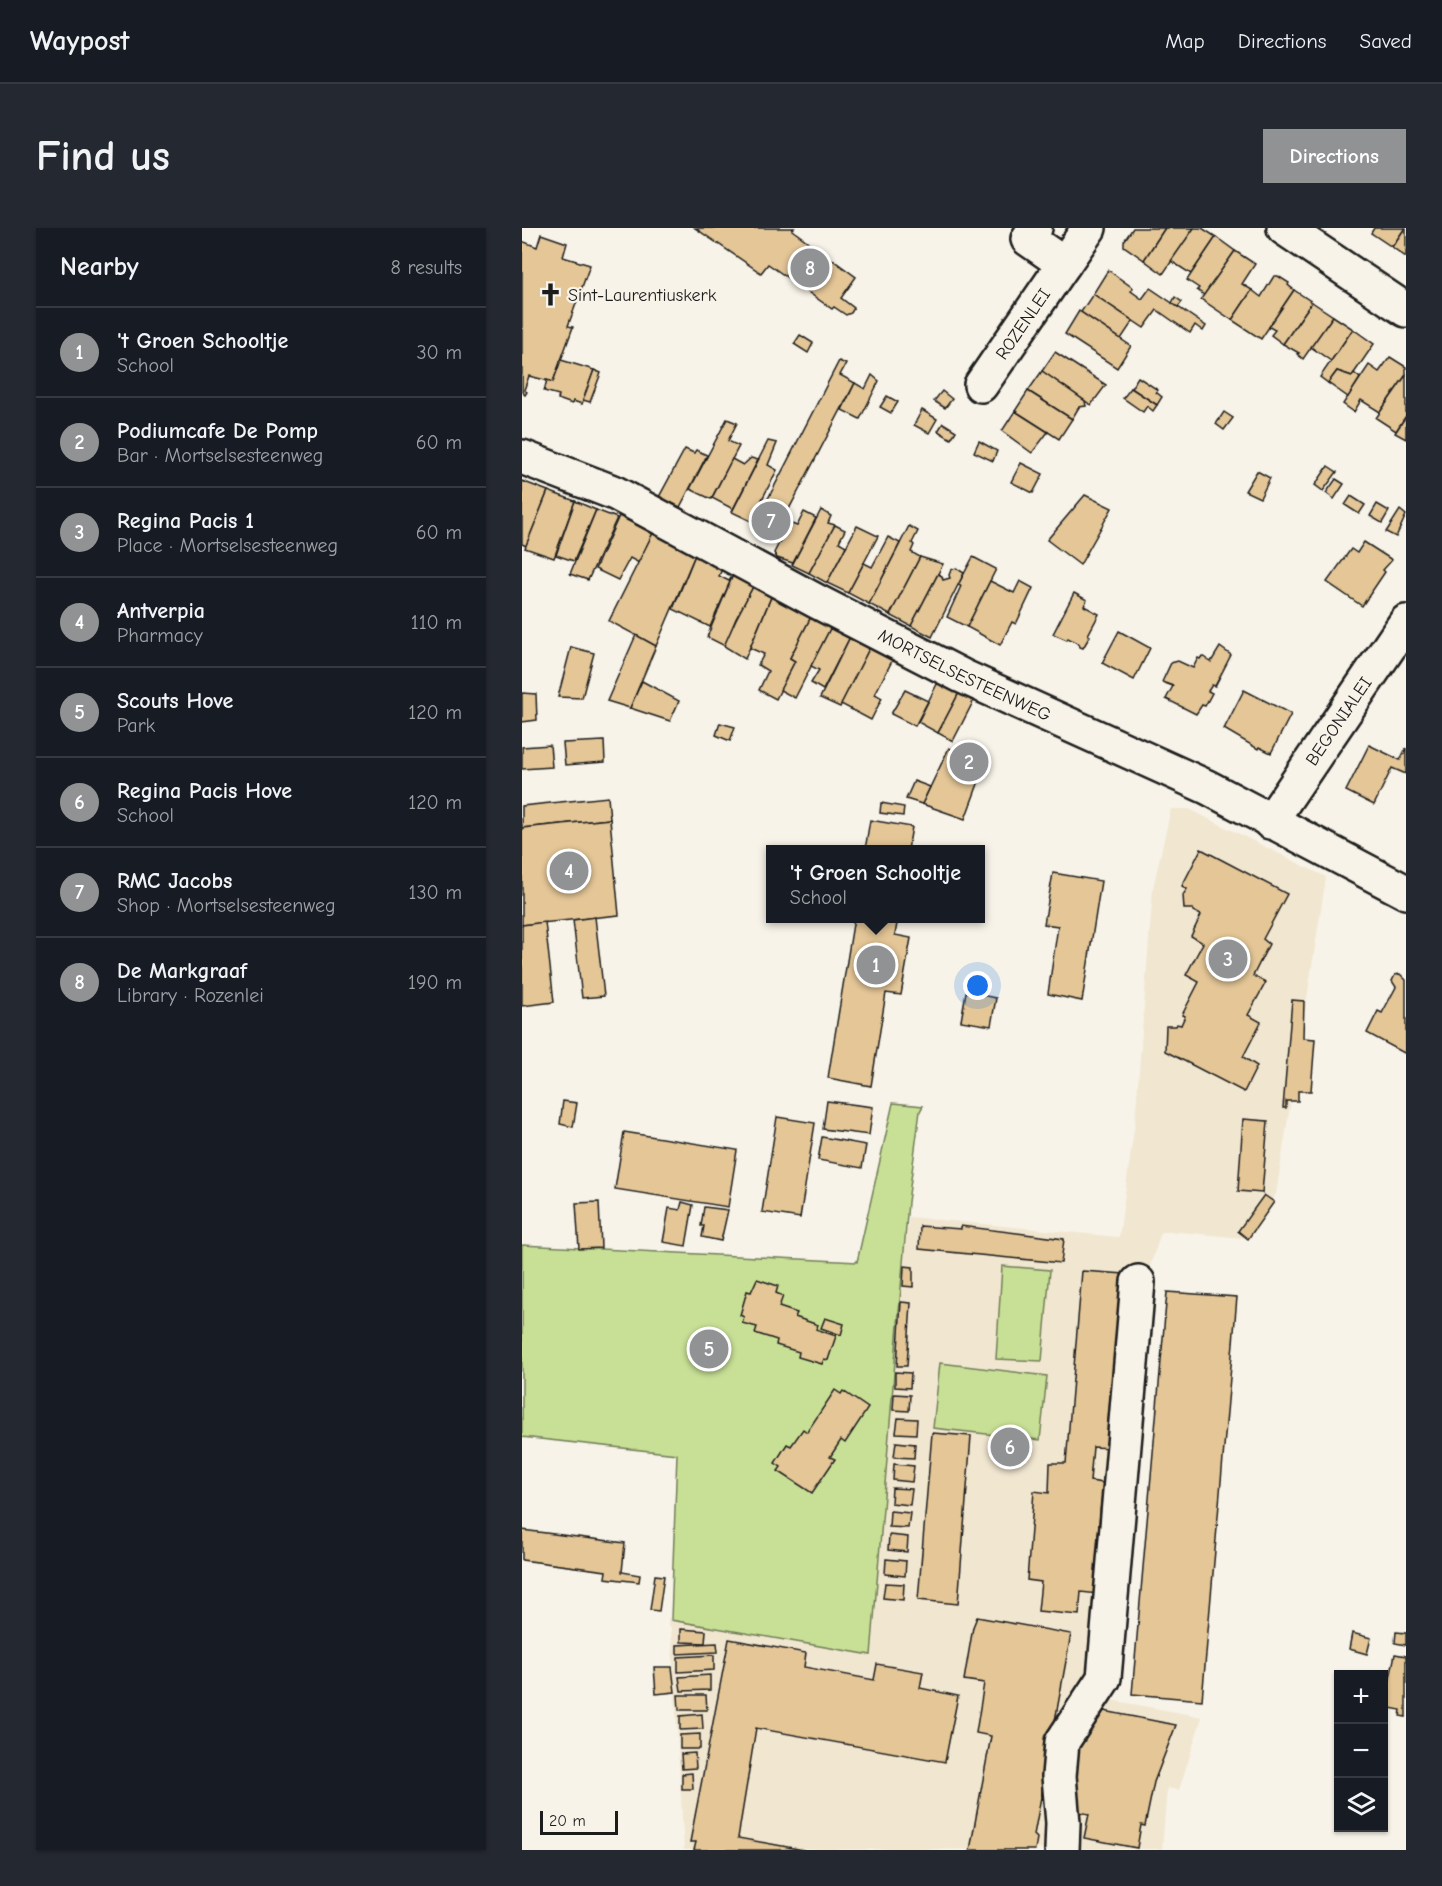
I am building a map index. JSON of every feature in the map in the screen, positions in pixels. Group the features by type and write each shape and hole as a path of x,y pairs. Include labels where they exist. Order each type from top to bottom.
{"street":[{"path":"1035,228 1028,239 1064,264"},
{"name":"ROZENLEI","path":"981,385 1089,228"},
{"path":"1284,228 1406,310"},
{"name":"MORTSELSESTEENWEG","path":"522,457 615,493 962,676 1207,787 1406,892"},
{"name":"BEGONIALEI","path":"1270,822 1406,621"},
{"path":"1062,1850 1063,1823 1059,1776 1062,1742 1104,1678 1138,1282"}],"shaded area":[{"path":"1171,809 1189,809 1326,877 1276,1194 1242,1238 1161,1232 1147,1276 1111,1700 1202,1717 1179,1790 1167,1788 1162,1849 684,1850 671,1627 668,1627 668,1617 671,1620 871,1655 903,1259 909,1217 1119,1237 1135,1123 1153,888"}],"green space":[{"path":"893,1103 923,1106 920,1111 908,1202 871,1655 671,1620 677,1454 522,1437 522,1245 857,1262"},
{"path":"1002,1266 1050,1270 1042,1361 996,1359"},
{"path":"940,1363 1047,1376 1040,1440 933,1428"}],"building":[{"path":"695,228 794,228 792,230 856,277 841,298 854,308 846,315 834,307 832,309 768,264 761,273"},
{"path":"1133,228 1165,228 1144,260 1124,246 1124,241"},
{"path":"1165,228 1194,228 1163,274 1144,260"},
{"path":"1194,228 1202,228 1216,237 1191,274 1171,261"},
{"path":"1374,228 1405,228 1392,247 1371,233"},
{"path":"1406,228 1406,257 1392,247"},
{"name":"Sint-Laurentiuskerk","path":"541,234 567,243 563,257 590,265 568,326 573,327 553,382 529,376 524,390 527,392 525,395 522,392 522,241 537,247"},
{"path":"1216,237 1235,251 1204,295 1197,290 1199,288 1187,280"},
{"path":"1235,251 1255,264 1242,284 1252,290 1232,320 1201,299"},
{"path":"1108,270 1133,288 1131,291 1142,299 1150,288 1206,326 1203,331 1195,325 1190,333 1157,310 1144,328 1093,294"},
{"path":"1274,276 1289,283 1288,285 1294,290 1261,339 1232,320 1252,290 1261,297"},
{"path":"1294,290 1312,302 1283,344 1271,335 1275,330 1269,327"},
{"path":"1093,294 1133,321 1121,339 1081,312"},
{"path":"1175,297 1182,302 1178,307 1172,303"},
{"path":"1312,302 1333,316 1303,359 1297,354 1299,353 1283,344"},
{"path":"1079,311 1131,346 1117,368 1065,334"},
{"path":"1333,316 1353,329 1331,361 1311,347"},
{"path":"1353,329 1374,344 1352,376 1337,371 1328,383 1320,377"},
{"path":"800,335 813,343 808,353 794,344"},
{"path":"1055,352 1106,385 1091,405 1042,371"},
{"path":"1390,357 1406,367 1406,375 1380,412 1361,400 1354,412 1343,404 1369,365 1379,372"},
{"path":"561,360 594,370 582,404 573,401 572,404 558,399 559,395 544,391 547,380 553,382"},
{"path":"839,361 846,364 840,375 855,383 777,532 756,522"},
{"path":"594,370 601,373 590,402 583,400"},
{"path":"1042,371 1085,401 1086,406 1079,407 1072,419 1028,391"},
{"path":"1337,371 1352,376 1354,373 1360,378 1348,397 1328,383"},
{"path":"872,375 879,381 860,419 842,410 855,383 865,389"},
{"path":"1406,375 1406,416 1396,431 1376,418"},
{"path":"1138,377 1158,390 1156,392 1162,397 1157,405 1131,388"},
{"path":"1131,388 1157,405 1153,411 1147,406 1143,412 1123,398"},
{"path":"942,391 952,399 945,408 934,401"},
{"path":"1028,391 1072,419 1059,439 1015,411"},
{"path":"887,396 898,402 891,413 880,407"},
{"path":"922,410 937,419 929,433 914,425"},
{"path":"1015,411 1048,432 1032,453 1002,431"},
{"path":"1224,412 1233,418 1224,430 1216,424"},
{"path":"1406,416 1406,439 1395,433"},
{"path":"727,419 737,423 728,441 739,446 711,499 690,489"},
{"path":"943,423 956,431 951,439 938,431"},
{"path":"768,441 777,443 768,465 777,470 751,521 732,512"},
{"path":"979,441 997,451 993,461 974,452"},
{"path":"685,449 694,453 696,450 707,455 680,507 659,497"},
{"path":"751,458 758,460 733,509 712,498 732,459 743,465"},
{"path":"1021,463 1043,474 1033,493 1011,482"},
{"path":"1328,466 1337,472 1323,491 1315,485"},
{"path":"1257,471 1270,478 1260,498 1245,491"},
{"path":"1336,479 1344,484 1334,499 1326,493"},
{"path":"522,481 548,491 526,546 522,544"},
{"path":"548,491 575,501 554,558 525,548"},
{"path":"1085,495 1112,508 1080,565 1047,540"},
{"path":"1351,496 1365,505 1359,514 1345,505"},
{"path":"575,501 596,510 574,561 556,555"},
{"path":"1377,504 1389,511 1382,523 1370,516"},
{"path":"596,510 617,518 588,580 570,574"},
{"path":"821,510 831,516 828,523 835,525 809,573 792,565"},
{"path":"1400,510 1406,515 1396,537 1386,532"},
{"path":"804,512 816,518 793,563 777,558 774,553 789,523 797,526"},
{"path":"619,516 653,533 639,563 630,558 618,580 595,569"},
{"path":"835,525 845,530 839,542 846,546 827,583 809,573"},
{"path":"857,526 878,536 848,593 827,583"},
{"path":"909,526 918,531 912,543 914,545 911,552 920,557 890,615 869,604"},
{"path":"653,533 695,555 656,646 609,621"},
{"path":"888,537 900,543 869,604 848,593 864,563 872,567"},
{"path":"1364,542 1392,560 1383,570 1385,572 1362,606 1327,582 1351,549 1357,553"},
{"path":"695,555 722,569 719,576 729,581 733,575 710,627 673,609"},
{"path":"920,557 943,564 911,626 890,615"},
{"path":"973,557 996,569 967,627 947,617 961,586 958,585"},
{"path":"956,568 964,573 932,637 911,626 938,574 943,580 950,578 951,570"},
{"path":"733,575 754,585 725,646 707,637"},
{"path":"990,581 1014,593 1020,581 1033,588 1016,624 1012,622 1000,645 967,627"},
{"path":"754,585 772,595 745,659 724,646"},
{"path":"1074,593 1087,600 1084,606 1099,614 1083,648 1068,638 1067,640 1053,634"},
{"path":"772,595 812,615 790,658 795,661 776,699 759,690 768,671 758,665 764,654 750,648"},
{"path":"812,615 832,625 795,698 780,690 795,661 790,658"},
{"path":"832,625 851,635 823,690 811,683 819,670 811,666"},
{"path":"1119,631 1150,648 1134,680 1102,663"},
{"path":"636,635 656,646 630,708 607,701"},
{"path":"851,635 871,645 840,707 820,698"},
{"path":"871,645 894,657 875,694 882,698 871,720 841,704"},
{"path":"571,647 594,653 582,698 558,697"},
{"path":"1220,647 1231,655 1215,686 1212,685 1208,691 1212,693 1205,706 1202,705 1196,714 1166,699 1173,686 1162,682 1171,663 1178,661 1193,668 1198,658 1202,656 1211,662"},
{"path":"939,680 960,691 938,733 918,722"},
{"path":"642,681 679,701 670,721 630,708"},
{"path":"905,690 928,701 915,726 891,714"},
{"path":"1244,690 1291,714 1271,753 1259,747 1258,749 1224,729"},
{"path":"960,691 975,698 953,741 938,733"},
{"path":"522,693 536,694 537,720 522,722"},
{"path":"720,723 735,727 730,741 716,735"},
{"path":"604,741 605,762 565,765 563,743"},
{"path":"550,745 552,767 522,769 522,747"},
{"path":"1369,745 1400,760 1406,748 1406,774 1392,768 1374,805 1346,791"},
{"path":"949,748 985,765 965,819 922,804"},
{"path":"914,781 930,787 922,804 906,799"},
{"path":"608,797 610,819 522,828 522,806"},
{"path":"881,803 904,807 903,816 880,813"},
{"path":"610,819 619,915 522,925 522,828"},
{"path":"870,820 912,827 909,845 866,845"},
{"path":"1201,849 1287,894 1263,939 1269,944 1253,976 1266,982 1248,1015 1261,1022 1243,1057 1257,1066 1244,1092 1165,1051 1166,1026 1181,1025 1185,1016 1182,1015 1199,982 1186,975 1203,943 1191,936 1201,915 1193,909 1184,909 1183,895 1187,889 1182,886"},
{"path":"1053,873 1101,881 1082,1001 1048,994 1058,926 1044,924"},
{"path":"595,917 604,996 582,998 573,920"},
{"path":"545,922 554,1002 522,1006 522,925"},
{"path":"853,923 897,923 895,935 911,938 901,995 886,993 871,1086 828,1078"},
{"path":"1400,974 1406,980 1406,1054 1367,1033 1378,1011 1382,1013 1396,987 1392,981 1395,975"},
{"path":"966,992 996,998 991,1026 961,1021"},
{"path":"1292,1000 1304,1001 1303,1038 1315,1039 1311,1091 1298,1091 1298,1101 1286,1101 1286,1108 1283,1108"},
{"path":"563,1101 577,1103 573,1127 560,1124"},
{"path":"827,1101 873,1107 869,1135 823,1129"},
{"path":"777,1117 815,1123 800,1218 762,1212"},
{"path":"1243,1119 1268,1121 1262,1193 1238,1191"},
{"path":"624,1132 737,1150 728,1207 615,1189"},
{"path":"822,1137 866,1145 862,1168 818,1160"},
{"path":"1264,1195 1274,1202 1248,1239 1238,1231"},
{"path":"599,1202 601,1248 579,1249 576,1203"},
{"path":"682,1202 693,1205 686,1246 663,1242 669,1208 680,1210"},
{"path":"704,1207 728,1210 721,1241 702,1237"},
{"path":"920,1226 961,1229 961,1226 1064,1239 1061,1263 919,1249"},
{"path":"904,1266 913,1267 913,1287 903,1286"},
{"path":"1082,1271 1125,1274 1110,1448 1093,1447 1090,1481 1103,1483 1098,1536 1103,1537 1098,1594 1081,1592 1079,1615 1038,1611 1041,1582 1027,1580 1034,1491 1049,1493 1050,1463 1066,1463"},
{"path":"757,1279 778,1286 776,1293 783,1296 779,1307 797,1313 795,1317 818,1325 816,1329 836,1336 828,1360 824,1359 822,1364 798,1357 799,1352 776,1345 777,1340 755,1333 757,1327 742,1323 744,1317 740,1315 747,1291 751,1292"},
{"path":"1167,1292 1237,1297 1202,1700 1132,1694"},
{"path":"901,1302 911,1303 907,1366 897,1366"},
{"path":"825,1318 844,1324 841,1335 821,1328"},
{"path":"895,1372 911,1373 910,1388 895,1387"},
{"path":"835,1390 841,1394 843,1391 868,1408 845,1443 841,1440 830,1457 835,1459 812,1493 778,1471 781,1467 775,1463 787,1444 791,1446 803,1429 807,1432"},
{"path":"894,1394 910,1395 909,1411 893,1410"},
{"path":"898,1418 917,1419 916,1434 896,1433"},
{"path":"932,1433 971,1436 958,1604 918,1600"},
{"path":"896,1442 915,1444 914,1458 894,1457"},
{"path":"894,1464 914,1466 912,1482 893,1480"},
{"path":"892,1488 912,1489 910,1505 891,1503"},
{"path":"890,1511 910,1513 908,1528 889,1527"},
{"path":"522,1530 625,1543 622,1572 640,1575 639,1582 605,1578 606,1571 522,1560"},
{"path":"889,1535 908,1537 907,1552 888,1550"},
{"path":"886,1559 906,1561 905,1576 885,1574"},
{"path":"655,1575 664,1576 659,1611 650,1610"},
{"path":"885,1583 904,1584 903,1600 883,1598"},
{"path":"977,1617 1071,1634 1034,1835 1037,1838 1035,1850 970,1850 991,1736 976,1733 984,1683 964,1680 973,1627"},
{"path":"681,1629 706,1631 705,1643 681,1642"},
{"path":"1396,1632 1406,1633 1406,1645 1395,1643"},
{"path":"1352,1633 1371,1638 1367,1654 1349,1649"},
{"path":"729,1639 806,1653 804,1667 874,1680 877,1664 923,1672 920,1688 958,1696 945,1762 756,1728 738,1838 804,1850 694,1850 696,1842 690,1842"},
{"path":"717,1643 718,1652 677,1654 677,1645"},
{"path":"1395,1654 1406,1656 1406,1717 1400,1716 1401,1710 1388,1708 1388,1688"},
{"path":"714,1655 714,1670 678,1672 678,1657"},
{"path":"654,1667 672,1667 675,1692 656,1694"},
{"path":"710,1675 710,1690 681,1691 679,1677"},
{"path":"678,1695 706,1695 707,1710 679,1710"},
{"path":"1099,1710 1176,1725 1154,1782 1145,1826 1141,1825 1137,1848 1084,1838 1089,1814 1080,1812 1075,1792 1076,1756 1079,1745"},
{"path":"702,1714 703,1729 680,1730 680,1716"},
{"path":"700,1734 700,1749 680,1749 680,1735"},
{"path":"695,1753 696,1768 682,1769 681,1754"},
{"path":"692,1773 693,1789 682,1789 682,1774"}],"place":[{"name":"De Markgraaf","path":"810,268"},
{"name":"Sint-Laurentiuskerk","path":"550,295"},
{"name":"RMC Jacobs","path":"771,521"},
{"name":"Podiumcafe De Pomp","path":"969,762"},
{"name":"Antverpia","path":"569,871"},
{"name":"Regina Pacis 1","path":"1228,959"},
{"name":"'t Groen Schooltje","path":"876,965"},
{"name":"Scouts Hove","path":"709,1349"},
{"name":"Regina Pacis Hove","path":"1010,1447"}]}
